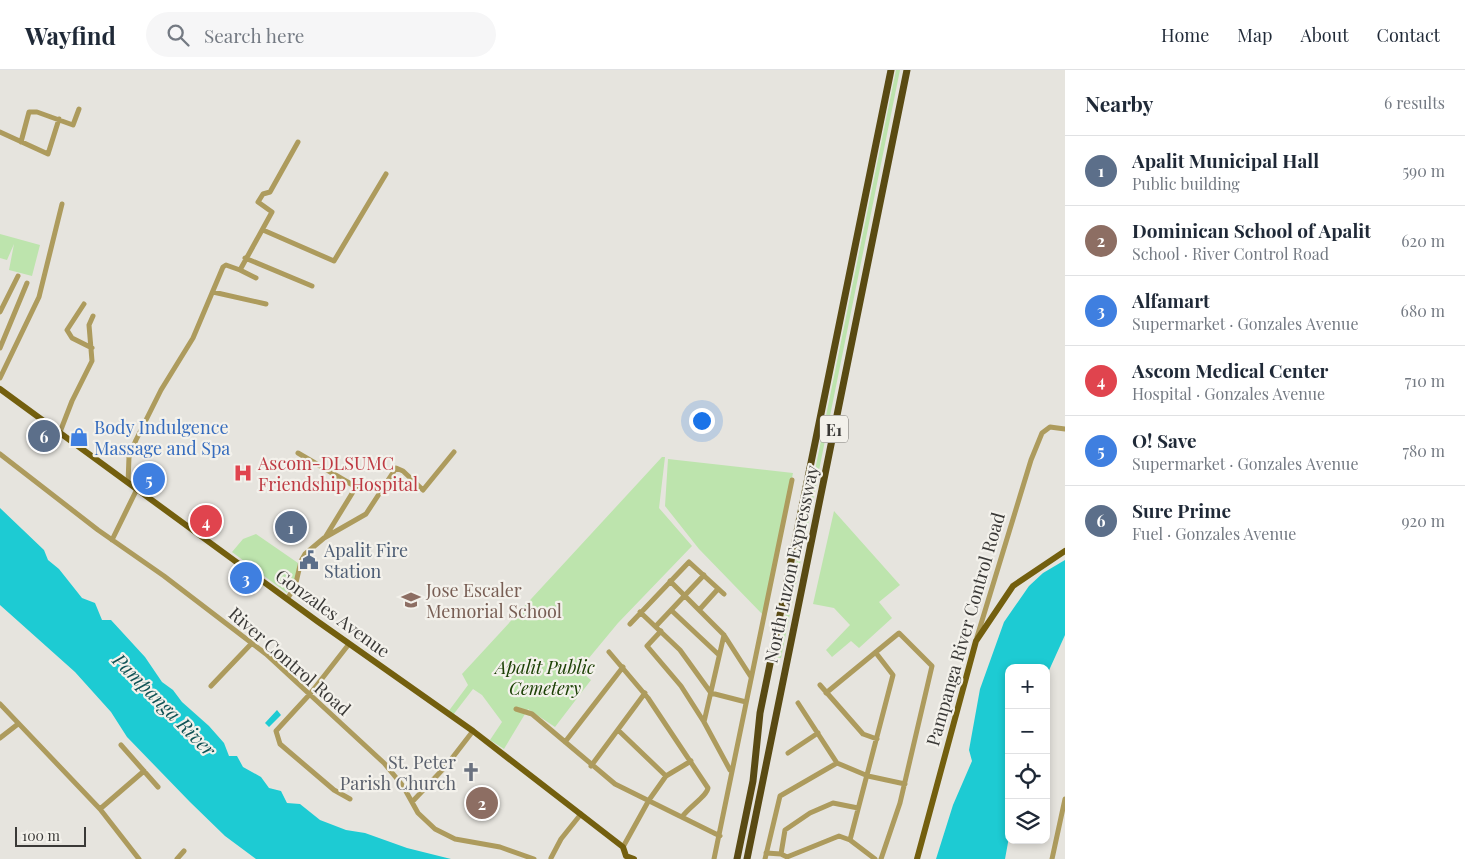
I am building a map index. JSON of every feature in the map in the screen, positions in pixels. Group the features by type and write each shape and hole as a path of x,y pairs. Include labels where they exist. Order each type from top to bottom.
{"highway":[{"name":"North Luzon Expressway","path":"737,859 753,781 760,712 891,70"},
{"name":"North Luzon Expressway","path":"747,859 907,70"}],"main road":[{"name":"Gonzales Avenue","path":"0,389 349,644 472,731 623,847"},
{"path":"976,641 1013,586 1065,551"},
{"name":"Pampanga River Control Road","path":"917,859 976,641"},
{"path":"623,847 626,858 634,859"}],"street":[{"path":"21,142 29,112 60,119 73,125 79,109"},
{"path":"0,132 48,154 60,119"},
{"path":"240,270 272,212 258,202 263,194 270,192 298,142"},
{"path":"263,230 334,260 386,174"},
{"path":"0,378 41,290 62,204"},
{"path":"245,258 312,286"},
{"path":"128,483 129,457 136,440 161,390 194,338 226,265 256,278"},
{"path":"0,312 18,276"},
{"path":"0,348 27,283"},
{"path":"214,292 266,304"},
{"path":"84,304 68,330 72,338 92,348"},
{"path":"60,432 72,401 92,361 89,324 93,316"},
{"name":"Pampanga River Control Road","path":"976,641 1024,483 1042,433 1050,427 1065,429"},
{"path":"287,599 295,586 300,561 305,554 324,538 366,514 396,468 422,490 454,452"},
{"path":"298,453 356,487 324,538"},
{"name":"River Control Road","path":"0,454 112,540 164,576 252,643 384,763 403,786 418,813 444,834 468,843 500,847 534,859"},
{"path":"714,859 720,836 730,770 792,480"},
{"path":"112,540 137,489"},
{"path":"630,624 689,562 724,594"},
{"path":"656,626 704,575"},
{"path":"670,581 724,635 751,677"},
{"path":"700,609 718,589"},
{"path":"671,610 719,656"},
{"path":"640,612 680,650 711,693 746,702"},
{"path":"661,631 647,646 668,669 704,722 730,770"},
{"path":"826,693 900,633 932,669 900,803 881,859"},
{"path":"704,722 724,635"},
{"path":"211,686 252,643"},
{"path":"349,644 310,694 276,731 280,744 334,790 350,799"},
{"path":"609,652 645,693 708,788 708,791 689,807 682,817"},
{"path":"850,840 893,675 876,653"},
{"path":"565,742 623,667"},
{"path":"820,684 863,734 877,739"},
{"path":"591,766 645,693"},
{"path":"798,703 837,763 868,776 904,784"},
{"path":"0,704 100,809 139,859"},
{"path":"516,709 532,714 591,766 615,784 720,836"},
{"path":"0,738 18,724"},
{"path":"618,730 666,776"},
{"path":"412,802 446,766 472,731"},
{"path":"788,753 818,733"},
{"path":"121,745 158,787"},
{"path":"623,847 649,800 666,776 691,761"},
{"path":"837,763 780,796 766,856 781,854 787,857 837,836 850,840 875,859"},
{"path":"100,809 144,771"},
{"path":"1052,859 1065,799"},
{"path":"781,854 785,830 810,813 833,803 858,808"},
{"path":"551,858 561,839 581,814"},
{"path":"177,859 184,851"}],"green space":[{"path":"896,70 900,70 781,658 777,658"},
{"path":"0,234 40,245 32,276 9,270 14,244 7,260 0,258"},
{"name":"Apalit Public Cemetery","path":"662,457 665,457 659,508 692,546 618,623 579,670 591,680 555,727 528,709 504,749 490,740 502,722 482,695 473,689 453,715 448,712 468,685 462,674"},
{"path":"668,459 793,473 764,616 699,549 665,506"},
{"path":"834,511 900,585 879,602 892,618 859,648 851,641 832,657 826,650 850,625 834,608 813,604"},
{"path":"256,534 298,563 295,581 287,593 232,552 243,539"}],"water":[{"name":"Pampanga River","path":"0,508 44,550 48,560 59,569 82,598 95,603 102,620 111,620 145,657 162,682 173,690 182,702 209,726 224,743 229,756 237,756 243,767 261,777 269,788 281,791 287,803 300,804 320,820 346,830 365,833 407,848 451,859 256,859 225,836 127,737 111,712 75,672 0,605"},
{"path":"1065,560 1065,635 1050,668 1050,664 1005,664 1005,844 1008,844 1005,859 936,859 953,805 972,761 969,750 980,689 1004,622 1029,586 1043,573"},
{"path":"277,710 281,715 269,727 265,723"}],"place":[{"name":"Sure Prime","path":"44,436"},
{"name":"Body Indulgence Massage and Spa","path":"79,437"},
{"name":"Ascom-DLSUMC Friendship Hospital","path":"243,473"},
{"name":"O! Save","path":"149,479"},
{"name":"Ascom Medical Center","path":"206,521"},
{"name":"Apalit Municipal Hall","path":"291,527"},
{"name":"Apalit Fire Station","path":"309,560"},
{"name":"Alfamart","path":"246,578"},
{"name":"Jose Escaler Memorial School","path":"411,600"},
{"name":"St. Peter Parish Church","path":"471,772"},
{"name":"Dominican School of Apalit","path":"482,803"}]}
